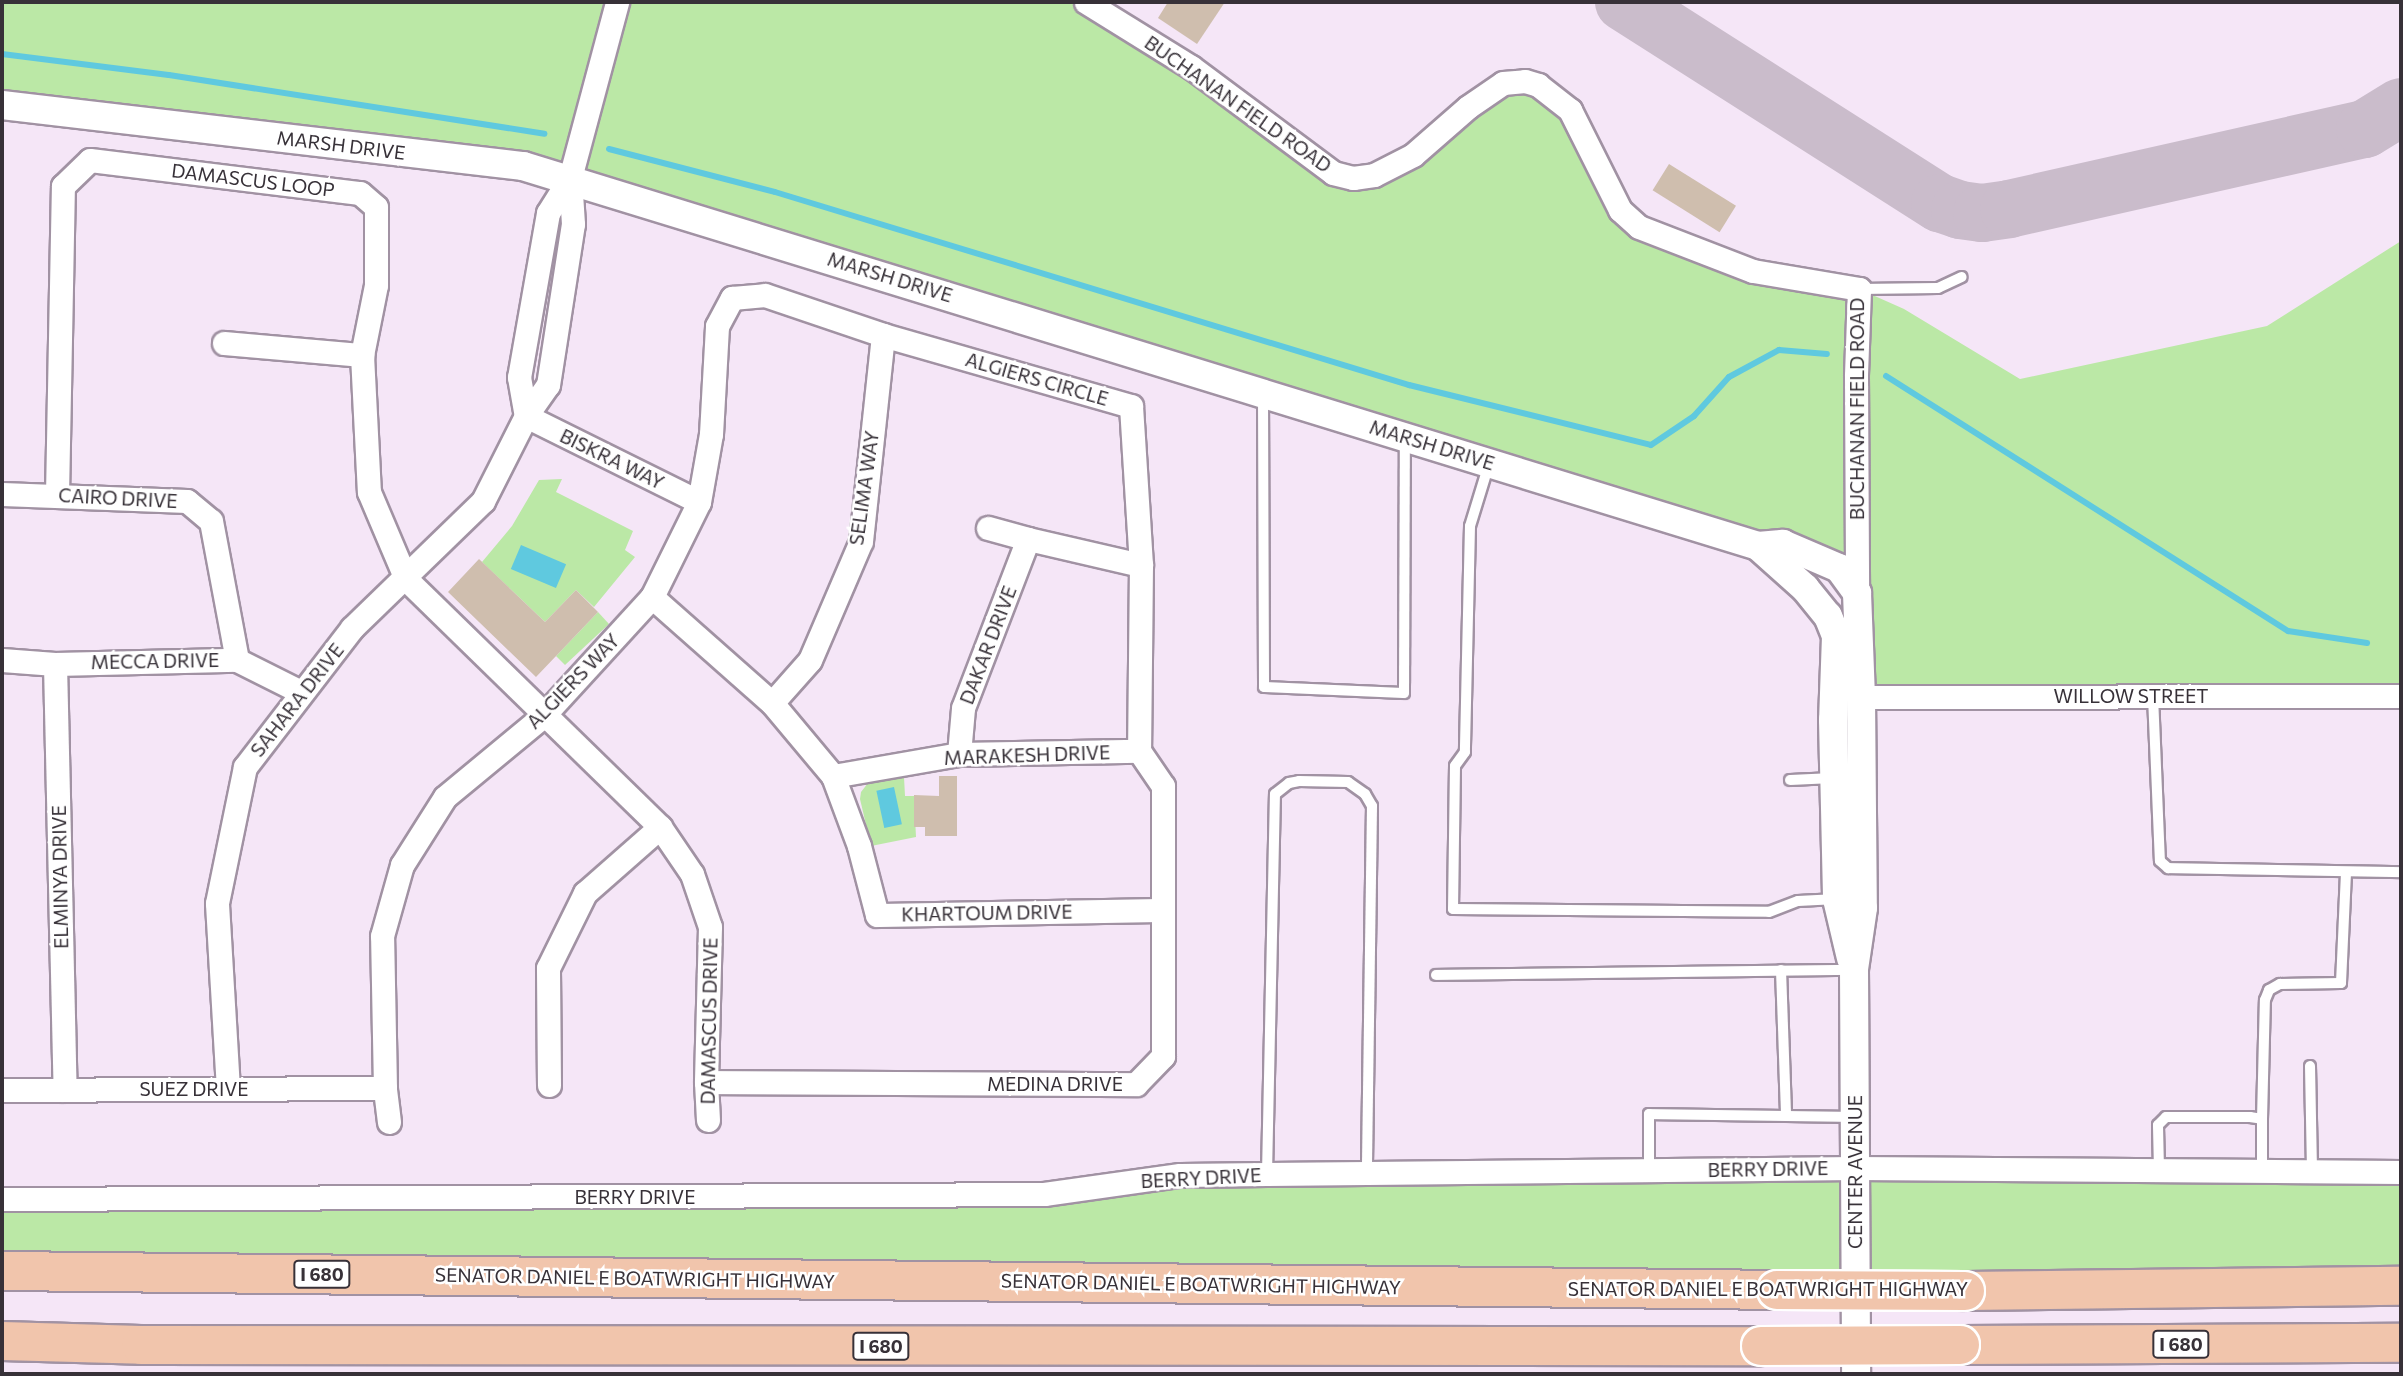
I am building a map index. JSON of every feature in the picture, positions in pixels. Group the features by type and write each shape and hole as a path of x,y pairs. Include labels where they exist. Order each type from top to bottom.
{"highway":[{"name":"SENATOR DANIEL E BOATWRIGHT HIGHWAY","path":"2,1271 1777,1290 1965,1291 2401,1286"},
{"name":"I 680","path":"2,1341 141,1345 1761,1346 2401,1343"},
{"path":"2,1358 141,1345"}],"street":[{"path":"526,416 519,377 548,213 570,178 617,2"},
{"name":"BUCHANAN FIELD ROAD","path":"1086,2 1191,67 1333,173 1353,178 1374,175 1403,161 1503,83 1525,81 1538,85 1570,110 1620,210 1639,227 1753,271 1858,289 1857,593"},
{"name":"MARSH DRIVE","path":"2,105 523,166 570,178 1758,546 1783,544 1839,568 1857,593"},
{"name":"DAMASCUS LOOP","path":"57,495 63,186 90,160 360,193 376,207 376,285 362,355 369,492 406,579"},
{"name":"ALGIERS CIRCLE","path":"732,298 765,295 883,335 1131,405 1141,565 1139,751"},
{"name":"ALGIERS WAY","path":"389,1122 385,1088 382,936 402,864 444,797 543,716 652,597 699,502 711,434 717,326 732,298"},
{"name":"SELIMA WAY","path":"772,703 810,660 861,541 883,335"},
{"path":"224,343 362,355"},
{"name":"BISKRA WAY","path":"526,416 699,502"},
{"name":"SAHARA DRIVE","path":"228,1089 217,903 246,767 352,628 406,579 483,501 526,416"},
{"name":"CAIRO DRIVE","path":"2,494 187,501 211,521 237,660"},
{"path":"988,528 1141,565"},
{"name":"DAKAR DRIVE","path":"958,754 963,708 1028,539"},
{"name":"MARSH DRIVE","path":"1758,546 1805,588 1828,616"},
{"name":"DAMASCUS DRIVE","path":"406,579 543,716 660,827 692,874 710,927 706,1082 708,1120"},
{"name":"CENTER AVENUE","path":"1856,1374 1854,970 1863,908 1857,593"},
{"name":"KHARTOUM DRIVE","path":"652,597 772,703 833,776 859,846 877,915 1162,910"},
{"name":"CENTER AVENUE","path":"1828,616 1836,636 1833,778 1837,899 1854,970"},
{"name":"MECCA DRIVE","path":"2,660 55,664 237,660 301,692"},
{"name":"ELMINYA DRIVE","path":"55,664 65,1090"},
{"name":"WILLOW STREET","path":"1861,697 2401,695"},
{"name":"MARAKESH DRIVE","path":"833,776 958,754 1139,751"},
{"name":"MEDINA DRIVE","path":"706,1082 1136,1084 1163,1056 1163,786 1139,751"},
{"path":"549,1085 548,968 586,893 660,827"},
{"name":"SUEZ DRIVE","path":"2,1090 385,1088"},
{"name":"BERRY DRIVE","path":"2,1199 1044,1194 1180,1175 1267,1174 1855,1168 2401,1172"}],"lane":[{"path":"1858,289 1938,288 1962,277"},
{"path":"1263,393 1264,687 1404,693 1405,438"},
{"path":"1489,464 1470,526 1465,752 1455,766 1453,909 1769,912 1798,901 1837,899"},
{"path":"2153,696 2160,861 2168,868 2401,872"},
{"path":"1790,780 1833,778"},
{"path":"1267,1174 1275,794 1289,783 1299,781 1348,782 1365,794 1372,806 1367,1173"},
{"path":"2262,1171 2265,1000 2269,990 2280,984 2341,983 2346,872"},
{"path":"1781,970 1786,1116"},
{"path":"1436,975 1854,970"},
{"path":"2310,1066 2312,1172"},
{"path":"1649,1171 1649,1114 1855,1117"},
{"path":"2159,1171 2158,1125 2166,1117 2262,1119"}],"green space":[{"path":"2,2 1086,2 1191,67 1333,172 1353,178 1374,175 1393,167 1503,83 1525,81 1538,85 1570,110 1620,210 1639,227 1753,271 1859,289 1904,309 2020,379 2267,326 2401,241 2401,694 1861,697 1848,587 1839,568 1783,544 1758,546 523,166 2,105"},
{"path":"562,479 556,492 633,531 625,550 635,557 594,607 576,590 545,622 482,562 512,526 539,480"},
{"path":"598,612 609,624 565,665 556,656"},
{"path":"904,777 905,796 914,796 916,837 871,846 860,799 861,792 868,783"},
{"path":"2401,1172 2401,1286 2,1271 2,1199 1044,1194 1180,1175"}],"water":[{"path":"521,545 566,564 556,588 511,569"},
{"path":"894,787 902,824 884,828 876,791"}],"building":[{"path":"1168,2 1225,2 1197,44 1158,18"},
{"path":"1669,164 1736,206 1720,232 1653,190"},
{"path":"479,559 545,622 576,590 598,612 536,677 448,592"},
{"path":"939,776 957,776 957,836 925,836 925,827 914,827 914,795 939,796"}],"waterway":[{"path":"2,54 169,75 544,134"},
{"path":"609,149 775,192 1409,385 1651,445 1694,416 1729,377 1779,350 1827,354"},
{"path":"1886,376 2288,631 2367,643"}],"taxiway":[{"path":"1624,2 1940,203 1960,210 1982,213 2365,129 2401,107"}]}
